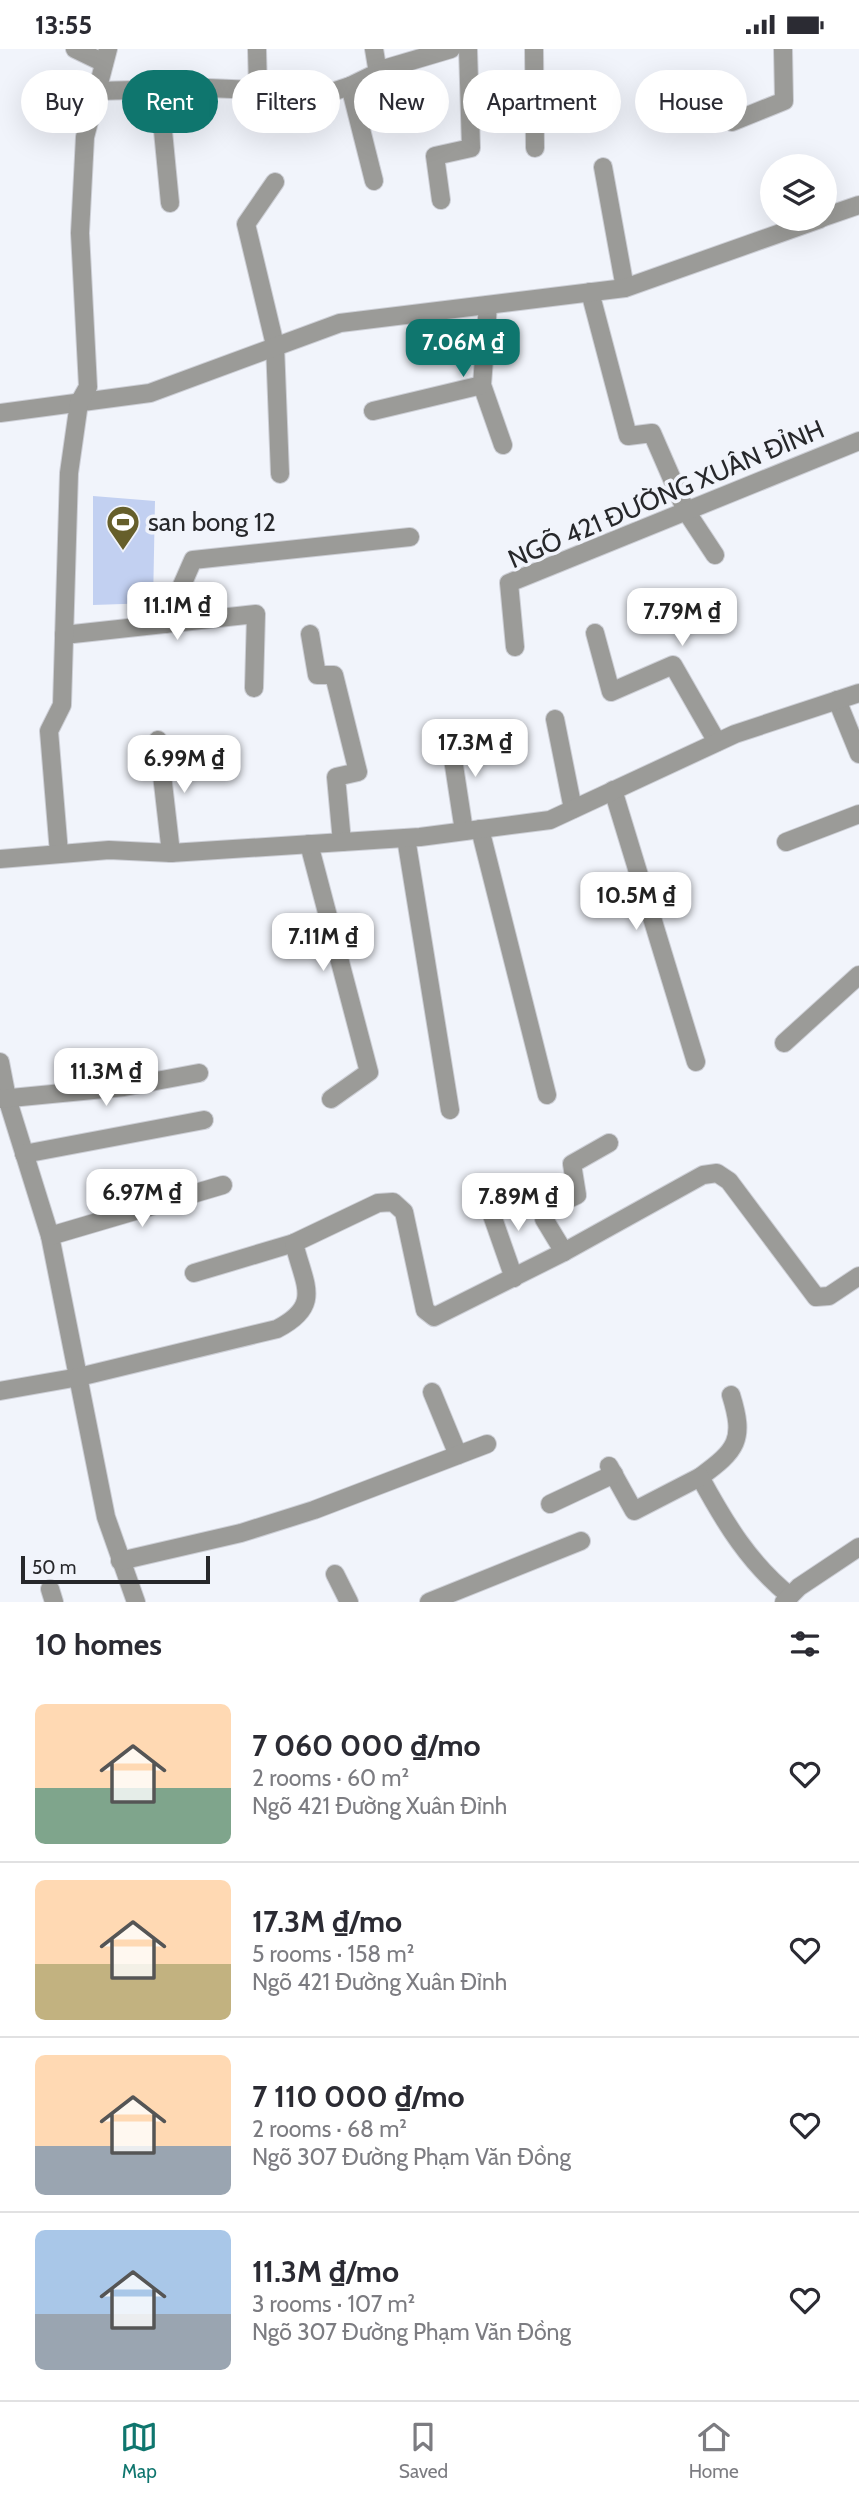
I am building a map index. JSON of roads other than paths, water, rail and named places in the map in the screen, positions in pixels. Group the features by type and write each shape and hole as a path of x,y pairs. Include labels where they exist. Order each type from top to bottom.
{"street":[{"path":"75,49 106,56"},
{"path":"257,49 258,70"},
{"path":"374,49 378,70"},
{"path":"387,70 451,49"},
{"path":"441,200 435,156 471,148 468,49"},
{"path":"534,49 535,148"},
{"path":"747,116 784,101 783,49"},
{"path":"340,90 354,85"},
{"path":"351,86 374,181"},
{"path":"59,853 49,731 62,705 69,473 79,404 88,387 80,233 86,133"},
{"path":"163,133 170,203"},
{"path":"603,167 625,288"},
{"path":"275,182 246,224 275,345 280,474"},
{"path":"837,213 859,205"},
{"path":"0,413 150,393 340,323 625,288 785,231"},
{"path":"590,292 628,436 653,433 686,511 715,555"},
{"path":"488,305 482,386 503,445"},
{"path":"373,411 482,386"},
{"name":"NGÕ 421 ĐƯỜNG XUÂN ĐỈNH","path":"515,647 509,583 859,442"},
{"path":"165,624 193,560 410,537"},
{"path":"64,635 256,614 254,688"},
{"path":"595,633 611,692 673,665 718,743"},
{"path":"310,634 317,675 334,675 358,772 335,777 342,842"},
{"path":"0,859 109,850 170,853 406,838 550,820 718,743 859,693"},
{"path":"837,700 859,754"},
{"path":"555,719 573,809"},
{"path":"449,733 472,830 547,1095"},
{"path":"158,740 170,853"},
{"path":"613,790 696,1062"},
{"path":"786,842 859,814"},
{"path":"406,838 450,1110"},
{"path":"309,844 369,1072 331,1100"},
{"path":"784,1043 859,975"},
{"path":"0,1062 4,1099 50,1236 106,1517 136,1602"},
{"path":"4,1099 124,1087 199,1073"},
{"path":"24,1154 204,1120"},
{"path":"564,1252 544,1219 545,1210 577,1195 572,1164 609,1143"},
{"path":"194,1273 294,1243 378,1203 393,1202 404,1212 428,1313 433,1317 564,1252 703,1175 718,1173 729,1181 816,1297 821,1299 829,1296 859,1276"},
{"path":"50,1236 222,1185"},
{"path":"487,1201 514,1278"},
{"path":"0,1391 79,1377 277,1329 298,1318 306,1306 306,1292 294,1243"},
{"path":"432,1392 458,1455"},
{"path":"550,1504 611,1470 634,1511 700,1477 724,1460 734,1446 740,1423 731,1395"},
{"path":"120,1561 241,1533 314,1510 487,1444"},
{"path":"700,1477 747,1555 787,1599 859,1547"},
{"path":"429,1602 581,1541"},
{"path":"335,1573 349,1602"}],"place":[{"name":"san bong 12","path":"123,552"}]}
